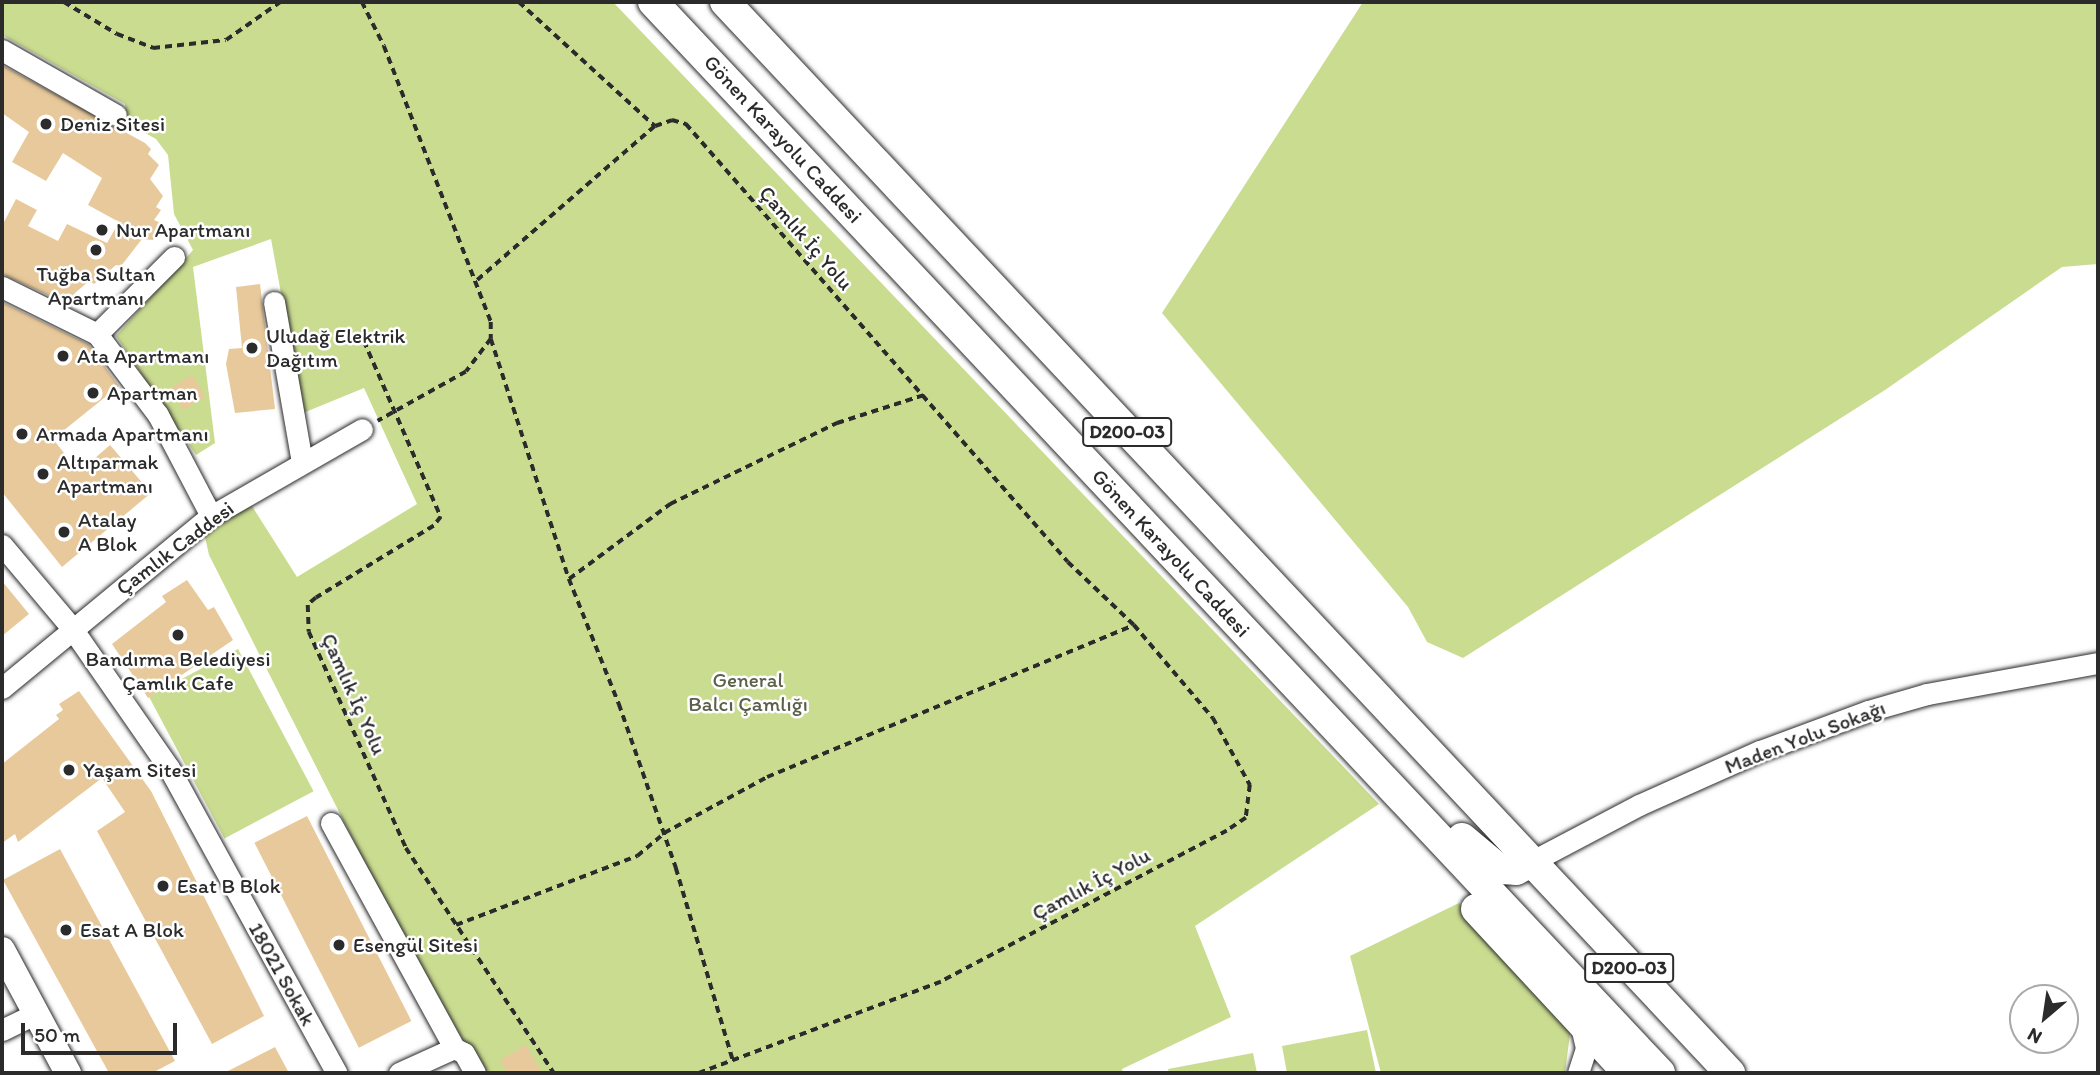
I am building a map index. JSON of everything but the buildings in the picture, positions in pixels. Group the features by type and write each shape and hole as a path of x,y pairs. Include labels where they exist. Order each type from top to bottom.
{"highway":[{"name":"Gönen Karayolu Caddesi","path":"653,2 1660,1073"},
{"name":"D200-03","path":"725,2 1529,863 1730,1073"},
{"path":"1157,538 1232,595 1489,864 1511,870 1529,863"},
{"path":"1377,774 1442,871 1626,1073"},
{"path":"1522,928 1504,889 1529,863"}],"main road":[{"path":"2,950 68,1073"}],"street":[{"path":"2,50 116,115"},
{"path":"97,334 174,257"},
{"path":"2,287 97,334 158,415 216,513"},
{"path":"274,302 302,463"},
{"name":"Çamlık Caddesi","path":"2,688 71,627 216,513 362,429"},
{"name":"18021 Sokak","path":"2,545 71,627 169,768 337,1073"},
{"name":"Maden Yolu Sokağı","path":"1529,863 1639,805 1760,751 1844,719 1927,694 2098,663"},
{"path":"331,823 454,1048 464,1053 475,1073"},
{"path":"2,1030 37,1013"},
{"path":"1578,1073 1586,1048 1579,1021"},
{"path":"399,1073 454,1048"},
{"path":"1586,1073 1605,1066 1626,1073"}],"path":[{"path":"64,2 117,34 153,48 226,40 280,2"},
{"path":"362,2 477,280 491,339 569,579 619,704 664,833 733,1061"},
{"path":"477,280 655,126 519,2"},
{"name":"Çamlık İç Yolu","path":"655,126 671,120 686,124 1068,562 1133,625 1213,718 1250,785 1246,818 941,982 700,1073"},
{"path":"362,429 466,372 491,339"},
{"name":"Çamlık İç Yolu","path":"364,341 441,517 435,526 330,586 309,605 306,617 332,688 406,848 554,1073"},
{"path":"569,579 670,504 837,423 924,395"},
{"path":"456,925 627,860 664,833 767,777 1133,625"}],"green space":[{"name":"General Balcı Çamlığı","path":"2,2 613,2 1379,804 1195,926 1231,1017 1122,1069 1123,1073 481,1073 372,877 209,555 205,537 210,519 252,506 297,577 417,504 364,388 303,413 271,239 193,267 215,443 196,455 116,336 193,250 174,214 168,155 156,139 127,123 125,104 2,35"},
{"path":"1363,2 2098,2 2098,264 2062,267 1885,390 1463,658 1427,642 1408,607 1162,313"},
{"path":"238,649 314,791 224,839 149,696"},
{"path":"1459,903 1571,1026 1565,1073 1381,1073 1350,956"},
{"path":"1367,1030 1376,1073 1287,1073 1282,1046"},
{"path":"1253,1053 1257,1073 1169,1073 1168,1069"}],"place":[{"name":"Deniz Sitesi","path":"46,124"},
{"name":"Nur Apartmanı","path":"102,230"},
{"name":"Tuğba Sultan Apartmanı","path":"96,250"},
{"name":"Uludağ Elektrik Dağıtım","path":"252,348"},
{"name":"Ata Apartmanı","path":"63,356"},
{"name":"Apartman","path":"93,393"},
{"name":"Armada Apartmanı","path":"22,434"},
{"name":"Altıparmak Apartmanı","path":"43,474"},
{"name":"Atalay A Blok","path":"64,532"},
{"name":"Bandırma Belediyesi Çamlık Cafe","path":"178,635"},
{"name":"Yaşam Sitesi","path":"69,770"},
{"name":"Esat B Blok","path":"163,886"},
{"name":"Esat A Blok","path":"66,930"},
{"name":"Esengül Sitesi","path":"339,945"}]}
